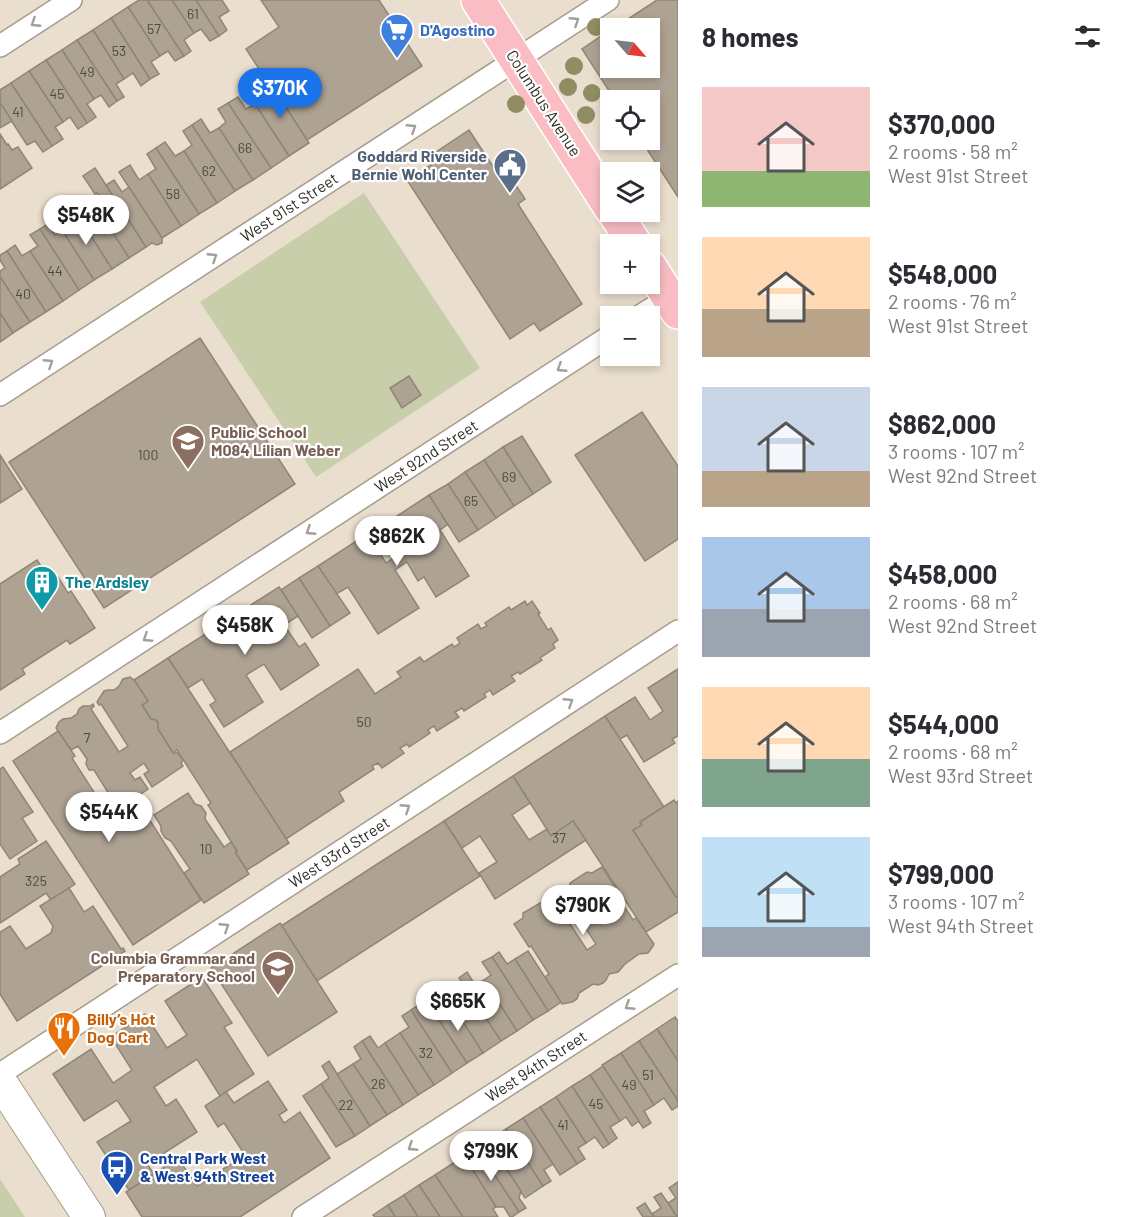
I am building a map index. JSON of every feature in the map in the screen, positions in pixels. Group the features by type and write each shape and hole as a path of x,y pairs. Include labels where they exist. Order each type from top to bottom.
{"main road":[{"name":"Columbus Avenue","path":"478,0 600,191"},
{"path":"660,281 675,301"},
{"path":"0,1081 89,1217"}],"street":[{"path":"0,46 71,0"},
{"name":"West 91st Street","path":"0,394 608,0"},
{"path":"660,307 675,301"},
{"name":"West 92nd Street","path":"0,733 600,343"},
{"name":"West 93rd Street","path":"0,1074 678,631"},
{"name":"West 94th Street","path":"303,1217 678,975"}],"green space":[{"path":"364,193 480,368 316,477 200,302"},
{"path":"0,1179 25,1217 0,1217"}],"building":[{"path":"139,0 147,0 184,56 175,61 168,51 160,56 128,7"},
{"path":"147,0 172,0 194,33 184,40 191,51 184,56"},
{"path":"172,0 196,0 219,36 210,41 201,29 194,33"},
{"path":"196,0 222,0 229,11 219,17 227,30 219,36"},
{"path":"261,0 379,0 422,66 307,140 246,49 279,27"},
{"path":"657,0 678,0 678,197 660,169 660,162 655,162 647,150 660,150 660,90 609,90 601,78 660,78 660,18 629,18"},
{"path":"128,7 160,56 151,62 159,74 150,79 111,18"},
{"path":"111,18 150,79 141,86 133,73 124,79 93,30"},
{"path":"93,30 124,79 116,84 124,97 117,101 77,40"},
{"path":"600,37 600,77 582,49"},
{"path":"77,40 117,101 109,107 101,95 94,99 62,50"},
{"path":"62,50 94,99 87,104 96,117 87,123 46,60"},
{"path":"46,60 87,123 78,129 70,117 63,122 29,71"},
{"path":"29,71 63,122 55,127 63,139 52,146 11,83"},
{"path":"266,77 309,143 289,156 255,104 264,98 255,84"},
{"path":"11,83 52,146 43,152 35,141 27,145 0,103 0,90"},
{"path":"238,97 246,109 255,104 289,156 271,168 228,103"},
{"path":"0,103 12,121 0,128"},
{"path":"228,103 271,168 253,180 219,128 226,122 218,109"},
{"path":"201,119 210,133 219,128 253,180 235,191 192,125"},
{"path":"192,125 235,191 217,203 184,151 192,145 183,131"},
{"path":"469,130 498,174 506,170 525,199 518,204 582,304 540,331 534,323 510,339 407,180 431,165 427,158"},
{"path":"0,134 12,150 18,147 32,168 0,189"},
{"path":"165,142 175,156 184,151 217,203 199,214 156,148"},
{"path":"156,148 199,214 181,226 148,174 156,169 147,154"},
{"path":"130,165 139,180 148,174 181,226 162,238 119,172"},
{"path":"95,168 146,247 129,258 97,208 104,203 83,176"},
{"path":"114,180 122,192 129,187 162,238 162,243 157,245 152,243 146,247 106,185"},
{"path":"82,202 89,213 97,208 129,258 112,269 73,208"},
{"path":"73,208 112,269 94,280 62,230 71,225 64,213"},
{"path":"48,224 55,235 62,230 94,280 79,290 40,229"},
{"path":"40,229 79,290 63,301 30,251 38,246 30,235"},
{"path":"15,245 22,256 30,251 63,301 46,312 7,251"},
{"path":"7,251 46,312 30,322 0,277 0,271 5,268 0,255"},
{"path":"0,277 30,322 13,333 0,313"},
{"path":"0,313 13,333 0,342"},
{"path":"200,338 295,484 104,608 9,462"},
{"path":"409,376 421,395 402,408 390,388"},
{"path":"642,412 678,466 678,539 645,561 575,455"},
{"path":"522,436 551,482 533,494 503,447"},
{"path":"503,447 533,494 514,506 484,460"},
{"path":"0,455 22,489 0,503"},
{"path":"484,460 514,506 496,518 465,472"},
{"path":"465,472 496,518 478,530 448,484"},
{"path":"448,484 478,530 459,542 429,495"},
{"path":"429,495 447,525 440,530 469,576 436,597 424,577 418,581 407,562 395,570 419,608 378,634 348,587 336,594 318,566 361,538 369,551 376,547 386,563 402,552 392,536 399,531 391,520"},
{"name":"The Ardsley","path":"37,560 51,581 58,577 68,593 71,591 95,628 70,644 67,640 22,669 25,674 0,690 0,584"},
{"path":"318,566 350,613 330,626 299,578"},
{"path":"299,578 330,626 312,638 281,590"},
{"path":"279,587 298,616 284,625 299,647 305,643 319,665 281,690 264,664 246,675 263,702 224,727 210,705 216,701 202,679 188,688 168,658"},
{"path":"525,601 527,605 532,601 548,630 551,628 558,640 553,644 555,648 540,658 542,660 520,674 518,672 511,676 515,681 493,695 490,690 484,694 486,697 464,711 462,708 455,712 459,717 437,731 434,726 428,730 430,733 409,747 407,744 400,748 404,753 382,768 378,763 372,766 374,769 339,792 344,801 286,839 230,752 358,669 375,694 401,677 397,672 420,657 424,662 452,644 454,647 460,643 457,638 478,624 481,629 487,626 485,623 509,607 511,610"},
{"path":"168,658 289,843 247,870 208,805 211,803 177,750 173,753 158,729 156,720 151,719 142,705 148,701 134,680"},
{"path":"678,669 678,736 672,739 675,743 644,762 627,735 620,739 605,716 635,697 650,720 663,711 648,688"},
{"path":"130,677 148,701 142,705 151,719 158,723 158,729 173,753 178,753 183,760 181,763 183,766 152,787 144,774 149,771 144,763 130,773 135,780 140,777 148,789 118,809 113,806 109,794 94,770 89,770 86,764 87,759 78,746 71,750 56,728 59,722 77,714 83,706 93,704 91,709 119,752 128,746 101,704 97,702 104,691 114,690 123,679"},
{"path":"605,716 664,807 640,822 642,825 633,830 676,897 678,896 678,912 646,932 573,821 551,836 513,776"},
{"path":"58,731 75,756 72,758 97,797 100,795 118,823 142,808 201,900 133,945 13,761"},
{"path":"3,767 33,812 22,818 37,841 10,859 0,844 0,769"},
{"path":"513,776 530,803 512,815 529,840 547,829 551,836 573,821 586,840 495,899 479,873 497,862 480,836 462,848 444,821"},
{"path":"188,793 195,804 201,806 206,813 205,819 224,847 231,842 249,874 204,903 184,873 190,869 171,841 165,838 154,815"},
{"path":"674,800 676,803 678,801 678,896 676,897 633,830 642,825 640,822"},
{"path":"444,821 480,876 317,981 281,926"},
{"path":"46,841 75,884 51,900 46,893 0,923 0,877 20,864 18,859"},
{"path":"602,867 633,920 636,918 654,944 648,953 639,954 618,972 609,974 603,983 593,984 579,993 577,999 562,1004 545,977 549,974 514,924 523,918 523,913 556,897 587,950 596,944 577,915 575,917 560,895 569,888 570,883 587,872 592,873"},
{"path":"69,888 84,912 93,906 121,949 125,951 17,1021 0,994 0,932 10,926 26,949 51,933 53,926 40,906"},
{"name":"Columbia Grammar and Preparatory School","path":"280,923 337,1012 268,1056 211,968"},
{"path":"528,951 561,1002 548,1011 515,959"},
{"path":"499,952 507,964 515,959 548,1011 533,1020 492,957"},
{"path":"492,957 533,1020 517,1031 484,980 491,975 482,962"},
{"path":"467,972 475,985 484,980 517,1031 501,1041 459,978"},
{"path":"202,977 232,1023 224,1027 254,1074 220,1096 197,1059 154,1087 166,1106 176,1099 197,1132 147,1164 154,1174 129,1190 97,1142 131,1121 117,1100 84,1121 53,1074 91,1049 113,1083 132,1070 111,1037 145,1014 167,1048 187,1035 165,1001"},
{"path":"450,983 458,996 467,990 501,1041 483,1053 442,989"},
{"path":"426,1000 467,1063 452,1073 411,1010"},
{"path":"450,1002 483,1053 467,1063 434,1012"},
{"path":"411,1010 452,1073 434,1085 400,1033 409,1027 402,1016"},
{"path":"675,1017 678,1021 678,1061 657,1029"},
{"path":"657,1029 678,1061 678,1101 639,1041"},
{"path":"400,1033 434,1085 418,1095 385,1043"},
{"path":"370,1036 378,1048 385,1043 418,1095 403,1105 362,1041"},
{"path":"362,1041 403,1105 387,1115 353,1064 361,1059 354,1047"},
{"path":"639,1041 678,1101 678,1106 672,1110 664,1098 654,1105 621,1053"},
{"path":"621,1053 654,1105 644,1111 651,1123 643,1128 602,1065"},
{"path":"329,1061 370,1126 355,1136 321,1084 329,1078 322,1066"},
{"path":"353,1064 387,1115 370,1126 337,1074"},
{"path":"603,1066 639,1121 632,1126 626,1117 620,1121 590,1075"},
{"path":"590,1075 620,1121 610,1127 617,1138 609,1144 572,1086"},
{"path":"268,1081 287,1110 279,1115 284,1123 300,1112 330,1158 240,1217 142,1217 126,1192 178,1158 197,1186 245,1155 224,1123 218,1127 205,1106 226,1092 234,1103"},
{"path":"321,1084 355,1136 336,1147 303,1096"},
{"path":"572,1086 609,1144 603,1148 595,1137 586,1143 556,1097"},
{"path":"556,1097 586,1143 578,1148 585,1159 577,1164 540,1107"},
{"path":"540,1107 577,1164 560,1175 523,1118"},
{"path":"523,1118 553,1164 544,1170 551,1181 543,1186 506,1129"},
{"path":"506,1129 543,1186 525,1198 488,1141"},
{"path":"488,1141 521,1191 519,1198 526,1208 519,1212 477,1148"},
{"path":"477,1148 519,1212 512,1217 504,1207 496,1207 464,1156"},
{"path":"464,1156 496,1207 493,1209 498,1217 463,1217 435,1175"},
{"path":"435,1175 463,1217 440,1217 419,1185"},
{"path":"678,1182 677,1217 668,1203 676,1198 669,1188"},
{"path":"419,1185 440,1217 418,1217 404,1195"},
{"path":"661,1193 677,1217 654,1217 652,1214 661,1208 654,1197"},
{"path":"404,1195 418,1217 395,1217 388,1205"},
{"path":"645,1203 654,1217 643,1217 637,1208"},
{"path":"388,1205 395,1217 375,1217 373,1215"}],"place":[{"name":"D'Agostino","path":"397,59"},
{"name":"Goddard Riverside Bernie Wohl Center","path":"510,194"},
{"name":"Public School M084 Lilian Weber","path":"188,470"},
{"name":"The Ardsley","path":"42,611"},
{"name":"Columbia Grammar and Preparatory School","path":"278,996"},
{"name":"Billy’s Hot Dog Cart","path":"64,1057"},
{"name":"Central Park West & West 94th Street","path":"117,1196"}]}
